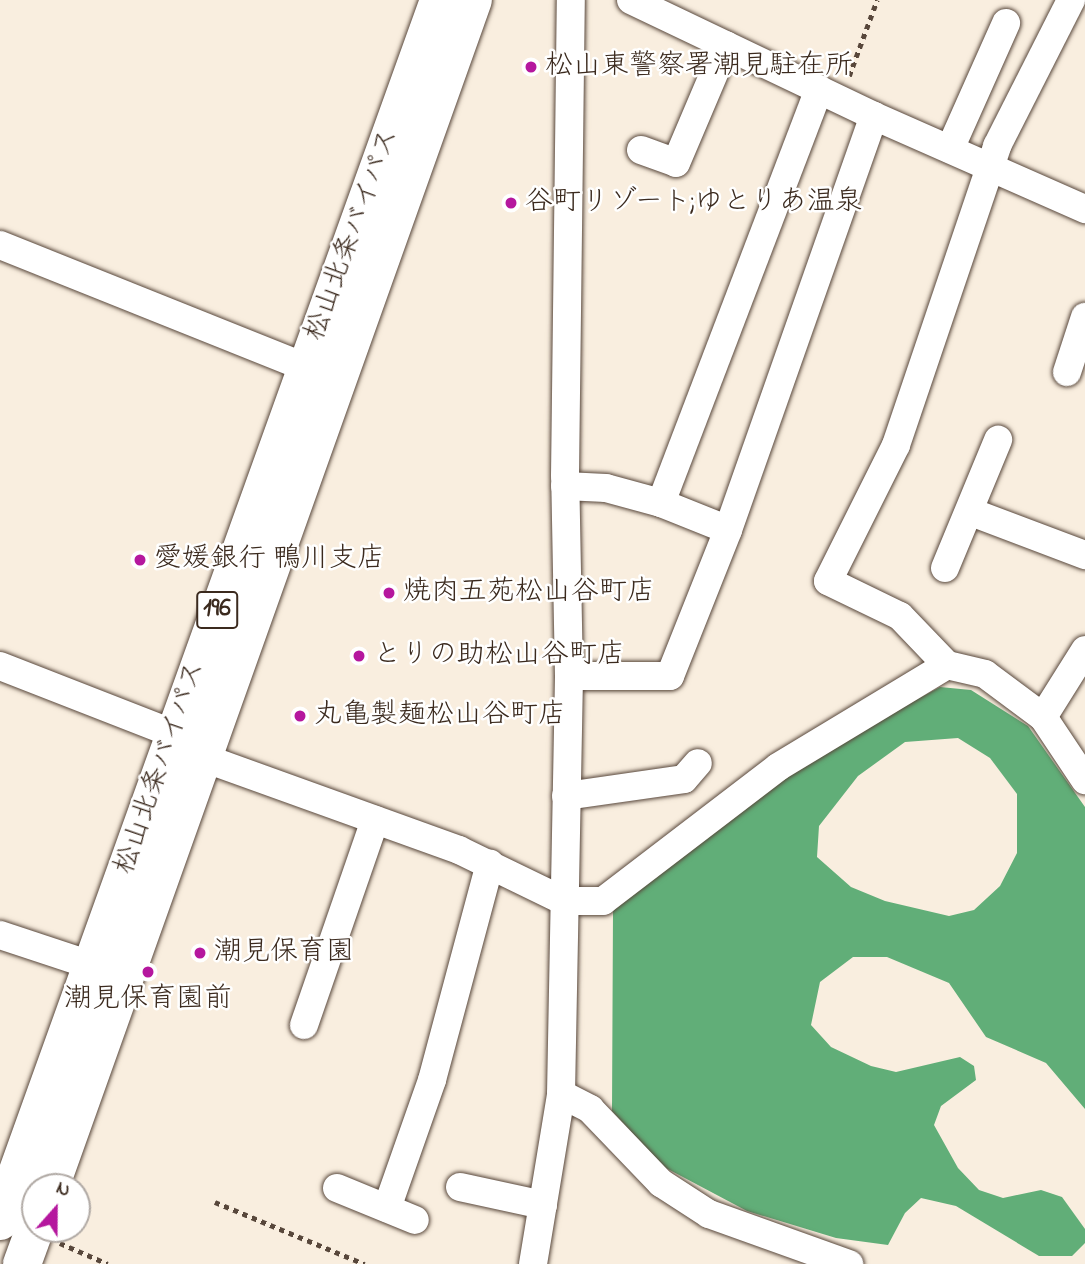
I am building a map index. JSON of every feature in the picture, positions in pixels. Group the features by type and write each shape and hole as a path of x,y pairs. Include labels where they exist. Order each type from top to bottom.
{"highway":[{"name":"松山北条バイパス","path":"43,1173 108,971 201,757 439,0"},
{"name":"松山北条バイパス","path":"54,1173 172,733 473,0"}],"street":[{"path":"533,1264 561,1094 569,676 565,486 571,0"},
{"path":"631,0 874,116 1085,209"},
{"path":"1071,0 1059,44 991,167 896,445 828,581 900,616 947,665 985,674 1043,717 1085,780"},
{"path":"950,149 1006,23"},
{"path":"641,150 676,163 726,44"},
{"path":"661,503 830,94"},
{"path":"569,676 670,676 728,530 874,116"},
{"path":"3,254 320,372"},
{"path":"1067,372 1085,317"},
{"path":"945,568 971,512 998,439"},
{"path":"565,486 606,488 661,503 728,530"},
{"path":"971,512 1085,555"},
{"path":"1043,717 1076,683 1085,650"},
{"path":"0,666 172,733 201,757 490,864 564,901 603,901 778,767 947,665"},
{"path":"566,796 684,779 698,763"},
{"path":"304,1025 375,820"},
{"path":"387,1208 432,1080 490,864"},
{"path":"0,935 108,971"},
{"path":"561,1094 590,1109 661,1183 709,1214 849,1264"},
{"path":"460,1187 543,1205"},
{"path":"337,1188 415,1220"}],"path":[{"path":"830,94 877,0"},
{"path":"215,1202 365,1264"},
{"path":"44,1243 108,1264"}],"green space":[{"path":"940,687 971,690 1028,726 1085,807 1085,1109 1046,1063 986,1037 949,983 887,957 853,957 820,982 811,1025 831,1047 871,1066 896,1072 960,1057 974,1066 976,1080 941,1106 934,1125 958,1168 979,1190 1003,1198 1041,1190 1062,1197 1085,1229 1085,1243 1072,1256 1039,1256 956,1206 921,1198 905,1213 888,1245 836,1238 747,1211 664,1167 612,1111 613,911 701,839 842,740","holes":["958,738 990,758 1017,794 1017,853 1000,886 974,910 949,916 885,901 851,887 817,857 819,826 858,776 905,742"]}],"place":[{"name":"松山東警察署潮見駐在所","path":"531,67"},
{"name":"谷町リゾート;ゆとりあ温泉","path":"511,203"},
{"name":"愛媛銀行 鴨川支店","path":"140,560"},
{"name":"焼肉五苑松山谷町店","path":"389,593"},
{"name":"とりの助松山谷町店","path":"359,656"},
{"name":"丸亀製麺松山谷町店","path":"300,716"},
{"name":"潮見保育園","path":"200,953"},
{"name":"潮見保育園前","path":"148,972"}]}
